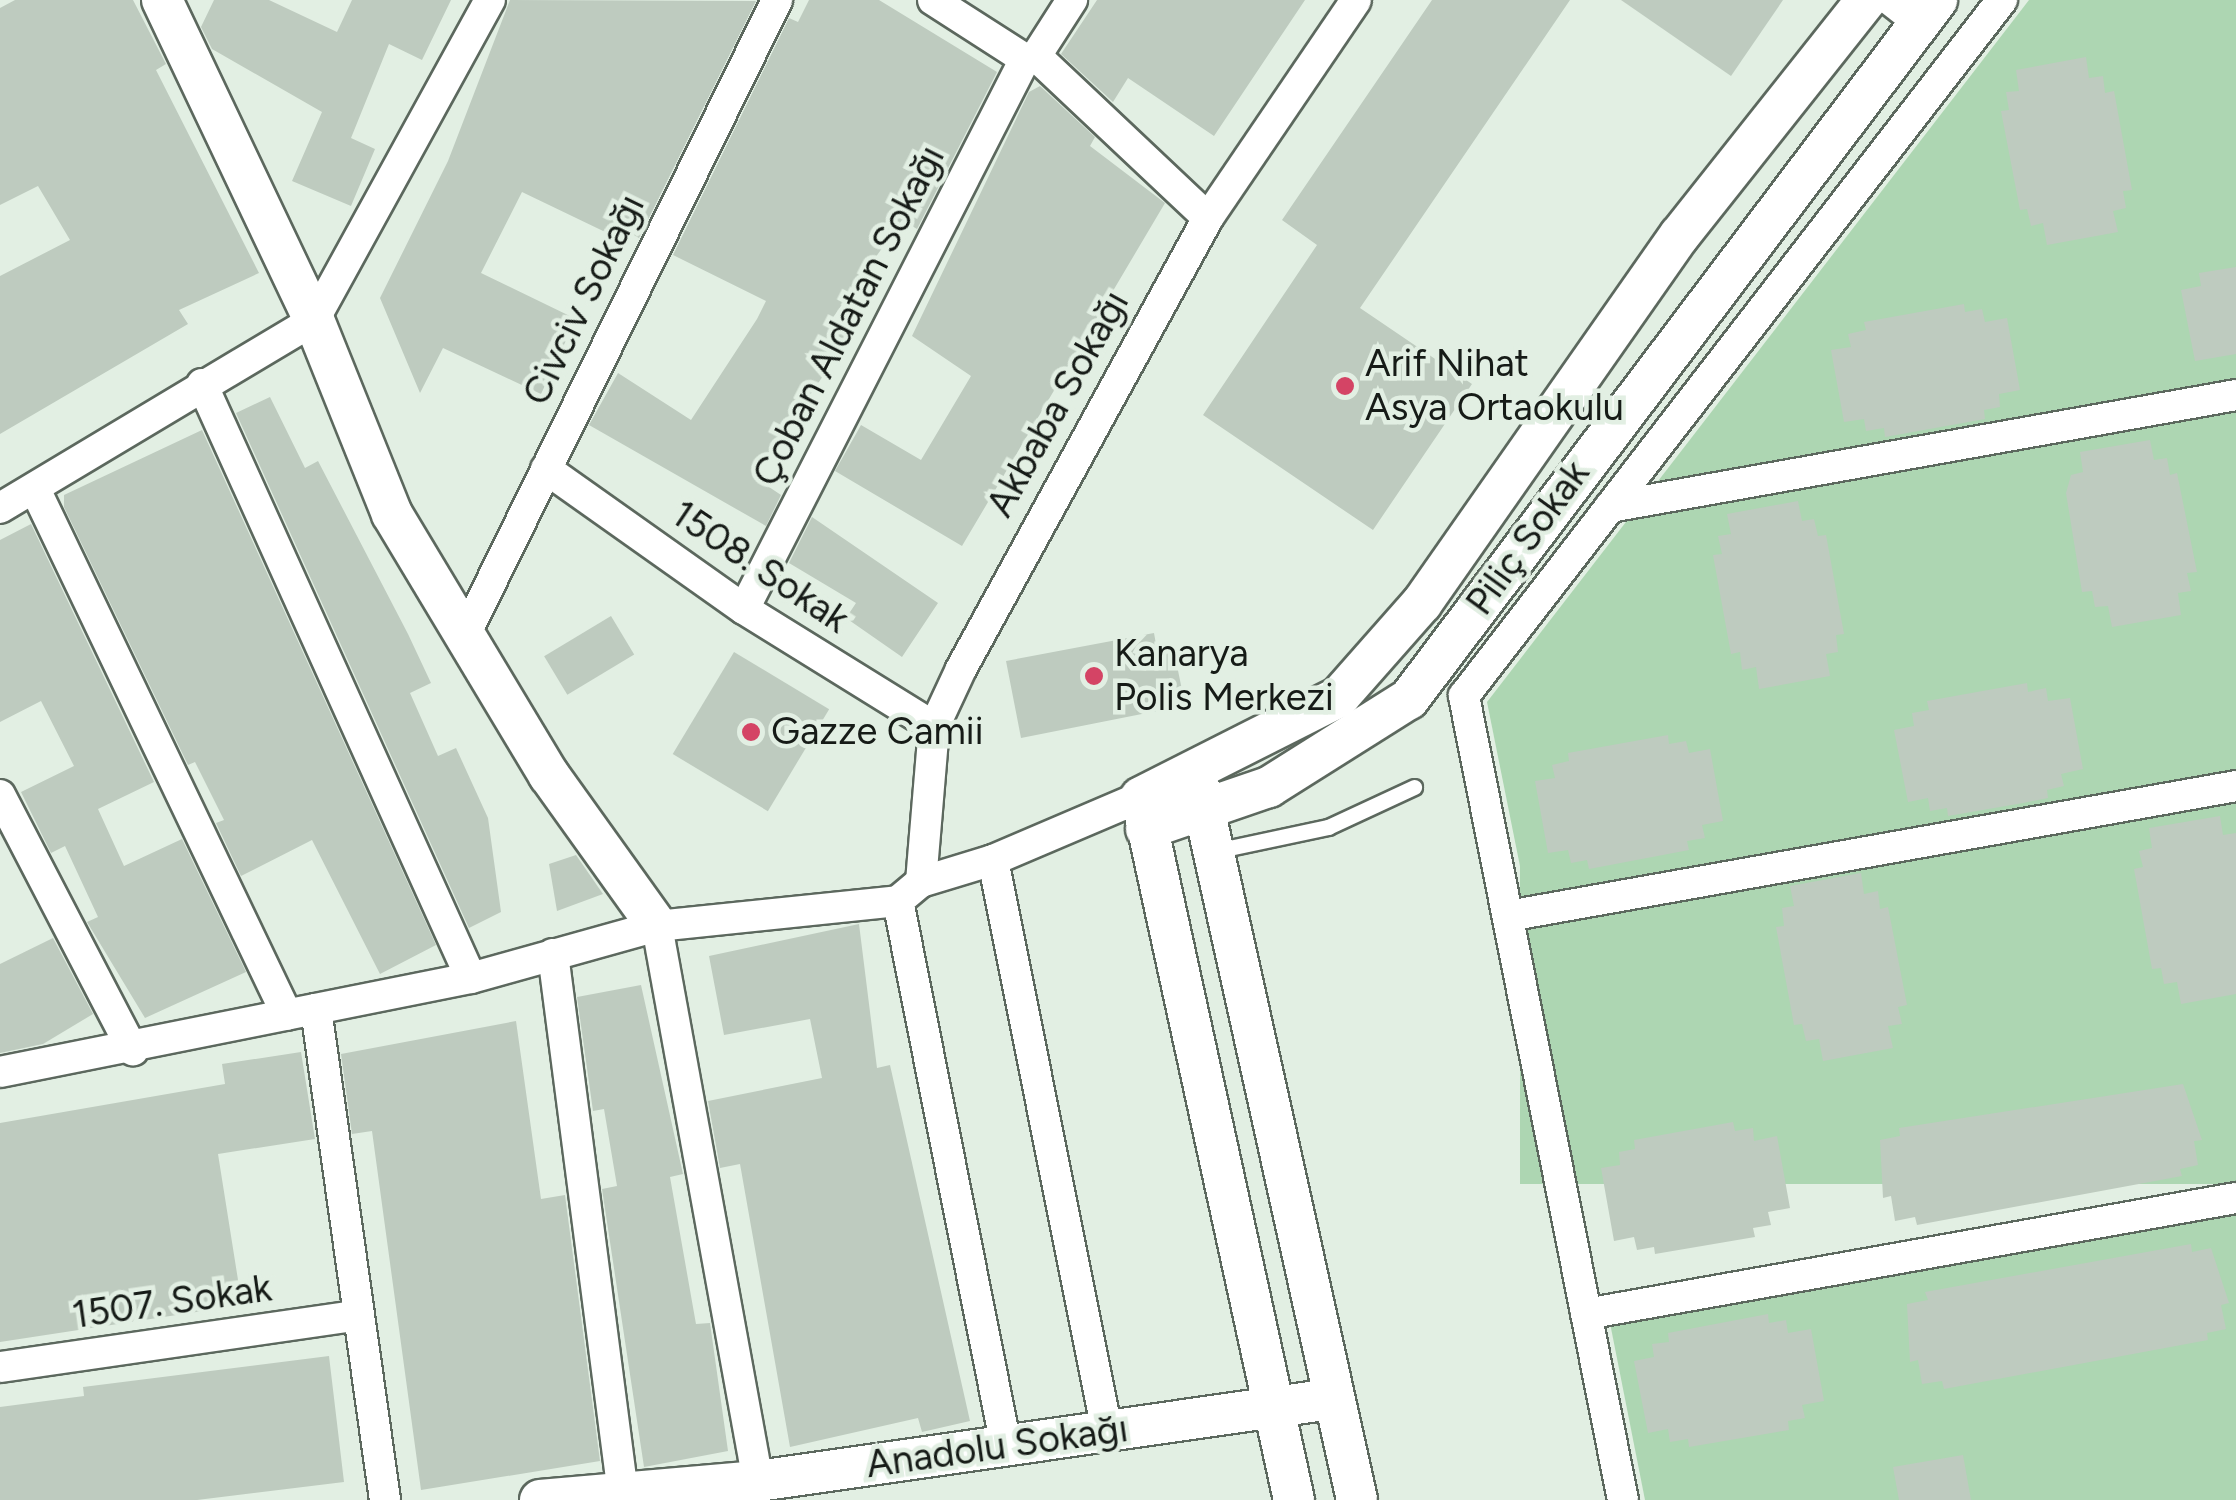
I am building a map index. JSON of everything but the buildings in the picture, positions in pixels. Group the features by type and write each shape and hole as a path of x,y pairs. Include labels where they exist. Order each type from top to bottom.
{"street":[{"path":"162,0 314,320 392,514 465,635 657,926 758,1481"},
{"path":"0,508 314,320 490,0"},
{"name":"Civciv Sokağı","path":"465,635 776,0"},
{"path":"932,0 1030,58 1208,218"},
{"name":"Çoban Aldatan Sokağı","path":"744,609 1030,58 1072,0"},
{"name":"Akbaba Sokağı","path":"1006,1446 910,891 934,727 1208,218 1356,0"},
{"name":"Piliç Sokak","path":"1144,813 1200,790 1339,697 1422,603 1680,234 1866,0"},
{"path":"1623,1500 1464,696 2002,0"},
{"name":"Piliç Sokak","path":"1200,790 1269,787 1409,699 1915,7"},
{"path":"202,384 470,978"},
{"path":"1610,507 2236,396"},
{"name":"1508. Sokak","path":"546,468 744,609 934,727"},
{"path":"35,489 302,1012 385,1500"},
{"path":"1508,916 2236,786"},
{"path":"1200,790 1331,1399 1357,1500"},
{"path":"0,795 133,1050"},
{"path":"0,1072 133,1050 470,978 657,926 910,891 993,860 1091,815 1144,813 1294,1500"},
{"path":"993,860 1107,1431"},
{"path":"553,954 622,1486"},
{"path":"1586,1314 2236,1198"},
{"name":"1507. Sokak","path":"0,1367 356,1316"},
{"name":"Anadolu Sokağı","path":"540,1500 622,1486 758,1481 1331,1399"}],"lane":[{"path":"1214,851 1328,827 1414,786"}],"green space":[{"path":"2029,0 2236,0 2236,381 1655,485"},
{"path":"2236,410 2236,774 1527,901 1487,702 1629,518"},
{"path":"1520,798 2236,798 2236,1184 1520,1184"},
{"path":"2236,1211 2236,1500 1645,1500 1610,1323"}],"place":[{"name":"Arif Nihat Asya Ortaokulu","path":"1345,386"},
{"name":"Kanarya Polis Merkezi","path":"1094,676"},
{"name":"Gazze Camii","path":"751,732"}]}
